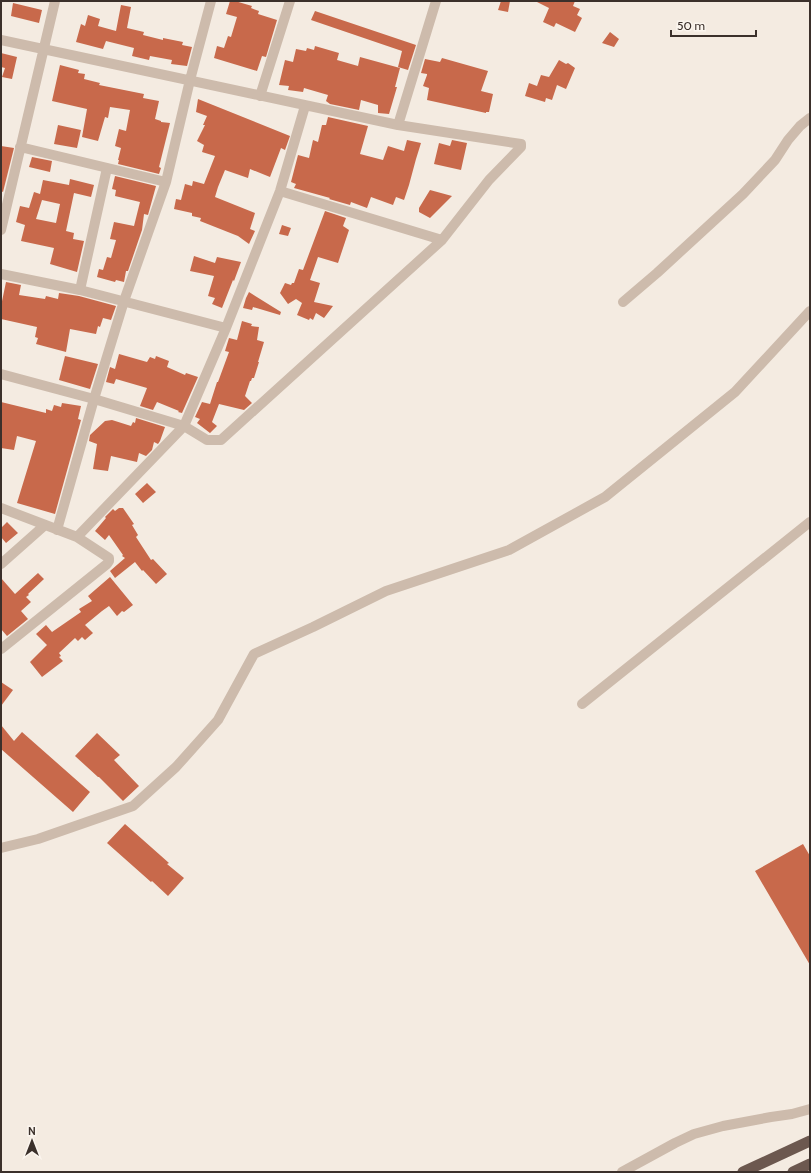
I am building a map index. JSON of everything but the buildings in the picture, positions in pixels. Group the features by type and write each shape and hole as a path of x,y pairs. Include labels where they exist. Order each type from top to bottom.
{"highway":[{"path":"743,1172 810,1140"},
{"path":"793,1172 810,1164"}],"street":[{"path":"1,227 55,1"},
{"path":"57,530 94,399 124,301 166,182 190,80 211,1"},
{"path":"260,96 290,1"},
{"path":"398,126 436,1"},
{"path":"1,40 398,126 521,144 521,147 489,180 442,240 221,440 207,440 184,426 160,418 1,374"},
{"path":"77,537 184,426 226,328 280,191 305,106"},
{"path":"624,302 743,194 775,160 788,140 800,126 810,118"},
{"path":"20,147 166,182"},
{"path":"80,290 107,168"},
{"path":"280,191 442,240"},
{"path":"1,274 80,290 226,328"},
{"path":"1,848 38,839 133,806 176,767 218,720 254,654 386,591 509,550 605,497 735,392 810,311"},
{"path":"1,508 77,537 107,556 109,561 1,649"},
{"path":"582,704 810,522"},
{"path":"1,564 45,525"},
{"path":"622,1172 694,1134 723,1126 792,1114 810,1109"}]}
